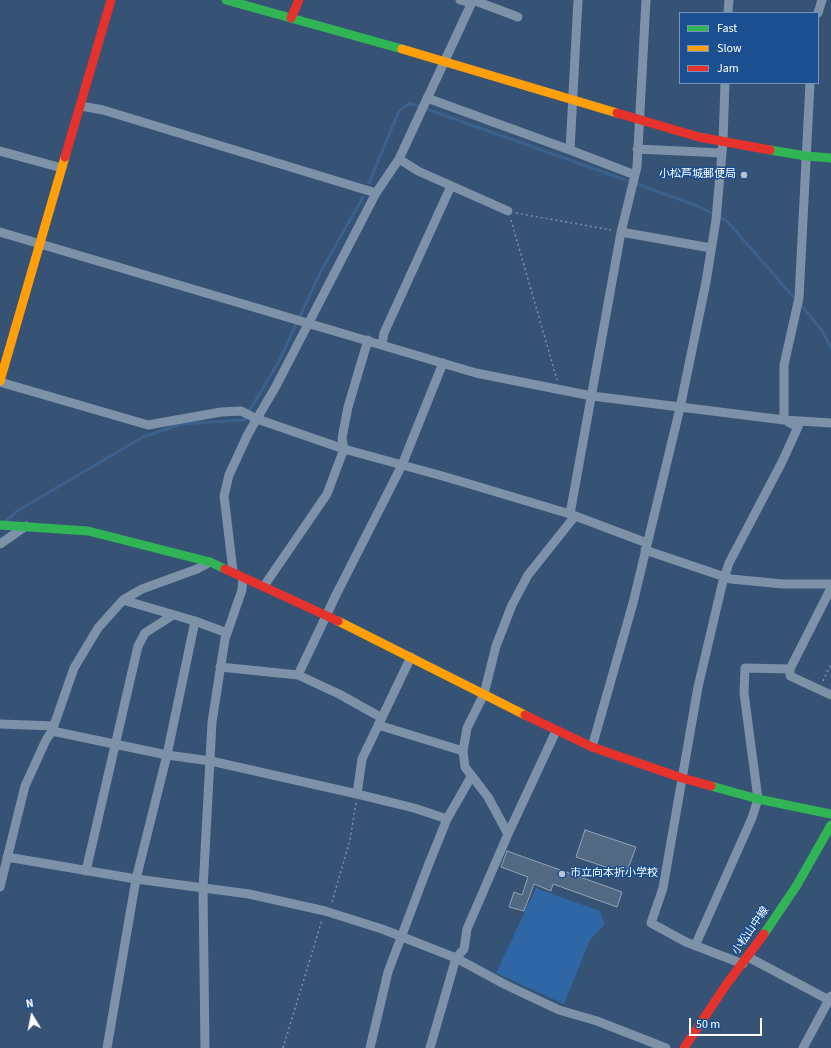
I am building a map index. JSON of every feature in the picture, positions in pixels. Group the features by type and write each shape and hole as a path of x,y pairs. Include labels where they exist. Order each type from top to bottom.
{"street":[{"path":"111,0 41,245 0,381 148,425 221,412 241,411 255,418 344,449 572,515 724,577 749,582 831,584"},
{"path":"226,0 444,61 699,137 806,156 831,158"},
{"path":"291,18 299,0"},
{"path":"460,0 472,3"},
{"path":"233,571 224,496 229,475 255,418 376,193 399,158 473,0 518,17"},
{"path":"570,150 578,0"},
{"path":"508,834 488,797 465,767 463,751 467,728 484,694 496,646 512,605 528,575 572,515 621,232 637,167 638,119 646,0"},
{"path":"728,12 729,0"},
{"path":"818,12 822,0"},
{"path":"592,747 633,603 680,408 716,220 723,141 725,84"},
{"path":"784,420 784,365 799,298 810,84"},
{"path":"426,99 570,150 633,180"},
{"path":"81,106 111,113 376,193"},
{"path":"637,149 722,153"},
{"path":"0,151 62,168"},
{"path":"399,158 418,171 508,211"},
{"path":"382,344 384,333 451,186"},
{"path":"0,232 476,373 592,396 784,420 831,422"},
{"path":"621,232 711,248"},
{"path":"264,586 327,494 344,449 342,438 348,407 368,340"},
{"path":"298,675 326,615 402,465 443,363"},
{"path":"784,420 798,427 782,462 729,563 724,577 698,687 663,888 652,923 695,946 746,960 830,998 803,1048"},
{"path":"0,525 88,531 210,562 233,571 243,578 264,586 326,615 556,731 592,747 682,778 758,799 831,814"},
{"path":"0,544 26,526"},
{"path":"0,887 5,853 25,786 46,740 53,729 74,668 98,628 123,600 142,589 196,569 210,562"},
{"path":"205,1048 203,889 212,722 226,633 242,590 243,578"},
{"path":"831,588 790,669 790,676 831,695"},
{"path":"123,600 195,621 226,633"},
{"path":"86,871 138,646 145,633 173,615"},
{"path":"107,1048 136,879 167,755 195,621"},
{"path":"357,794 362,759 411,657"},
{"path":"220,667 298,675 339,694 380,722 463,751"},
{"path":"695,946 752,818 758,799 744,693 744,668 790,669"},
{"path":"0,724 53,729 167,755 211,761 414,808 446,819"},
{"path":"430,1048 456,958 464,949 467,930 508,834 556,731"},
{"path":"370,1048 388,972 446,819 472,777"},
{"name":"小松山中線","path":"684,1048 726,985 746,960 797,885 831,825"},
{"path":"5,853 86,871 203,889 248,894 327,911 382,929 401,938 456,958 506,986 559,1010 597,1021 666,1048"}],"path":[{"path":"560,389 508,211 621,232"},
{"path":"819,690 831,664"},
{"path":"282,1048 350,840 357,794"}],"shaded area":[{"path":"536,888 600,911 605,924 590,940 564,1004 496,973"}],"building":[{"path":"585,830 636,847 626,874 576,857"},
{"path":"507,851 622,892 617,907 553,884 551,891 534,884 524,911 509,907 514,892 522,895 528,877 501,867"}],"waterway":[{"path":"369,183 399,111 410,103 698,206 727,221 796,300"},
{"path":"6,521 17,511 143,437 181,424 244,420 279,361 320,273 363,197"},
{"path":"800,304 823,332 831,348"}],"traffic: fast":[{"path":"226,0 402,49"},
{"path":"770,150 806,156 831,158"},
{"path":"0,525 88,531 210,562 225,569"},
{"path":"711,786 758,799 831,814"},
{"path":"764,934 797,885 831,825"}],"traffic: slow":[{"path":"402,49 617,113"},
{"path":"0,381 65,157"},
{"path":"338,621 525,715"}],"traffic: jam":[{"path":"65,157 111,0"},
{"path":"291,18 299,0"},
{"path":"617,113 699,137 770,150"},
{"path":"225,569 338,621"},
{"path":"525,715 592,747 682,778 711,786"},
{"path":"684,1048 726,985 764,934"}],"place":[{"name":"小松芦城郵便局","path":"744,175"},
{"name":"市立向本折小学校","path":"562,874"}]}
